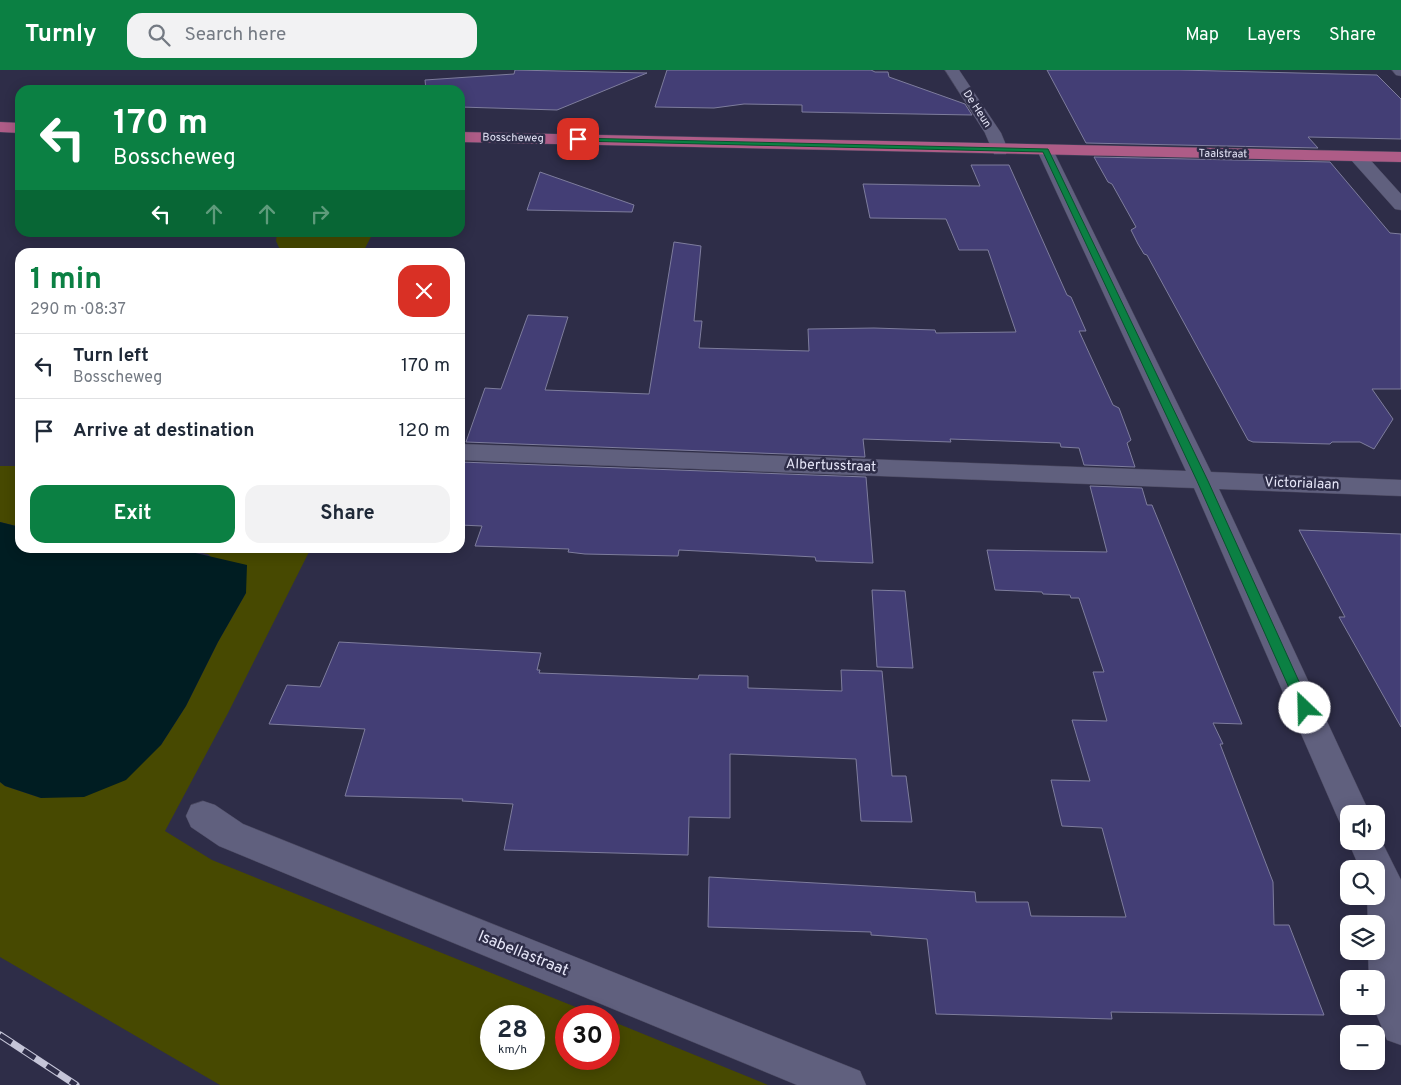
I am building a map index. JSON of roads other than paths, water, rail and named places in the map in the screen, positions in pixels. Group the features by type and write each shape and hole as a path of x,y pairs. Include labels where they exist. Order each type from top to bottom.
{"main road":[{"path":"0,128 15,128"},
{"name":"Bosscheweg","path":"465,137 1045,150"},
{"name":"Taalstraat","path":"1045,150 1401,157"}],"street":[{"name":"De Heun","path":"952,70 993,133 1000,150"},
{"path":"1045,150 1203,481 1349,805"},
{"path":"1358,157 1401,205"},
{"name":"Albertusstraat","path":"465,452 1203,481"},
{"name":"Victorialaan","path":"1203,481 1401,488"},
{"name":"Isabellastraat","path":"203,816 231,835 846,1085"},
{"path":"1369,850 1385,884 1388,997 1401,1026"}],"railway":[{"path":"0,1035 76,1085"}]}
